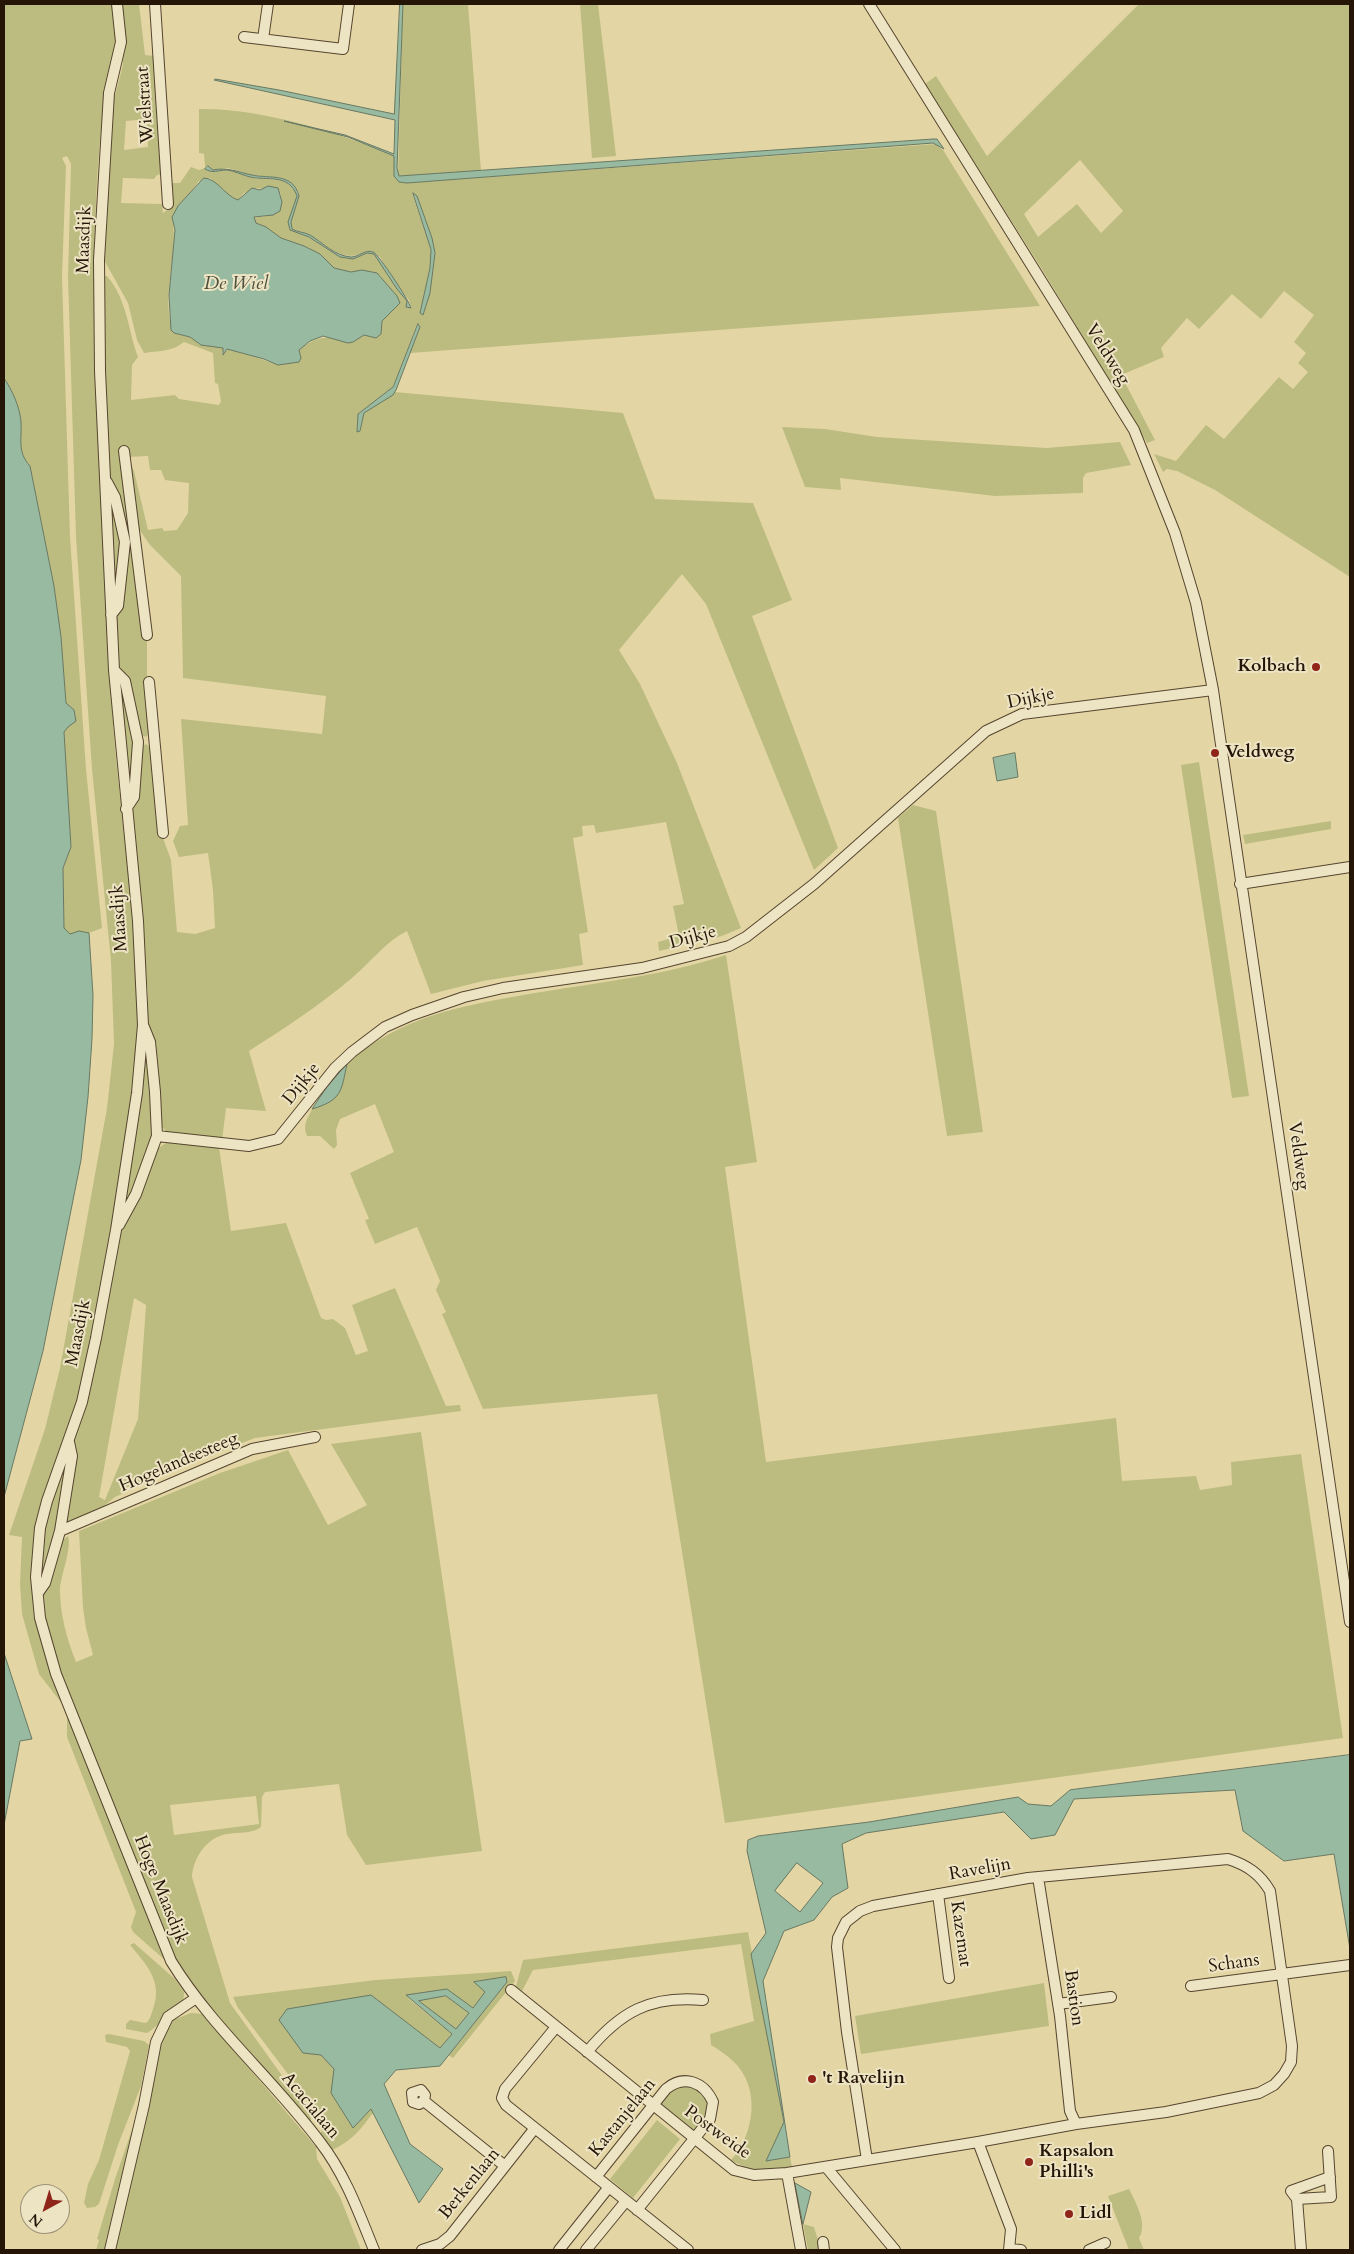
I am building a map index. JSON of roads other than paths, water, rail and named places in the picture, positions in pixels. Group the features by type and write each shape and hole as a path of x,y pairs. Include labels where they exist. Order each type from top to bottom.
{"street":[{"name":"Maasdijk","path":"38,1593 37,1546 40,1528 47,1501 82,1402 116,1230 137,1093 143,1025 138,921 114,670 100,371 99,260 109,93 121,42 117,4"},
{"name":"Wielstraat","path":"155,4 168,204"},
{"path":"263,39 268,4"},
{"path":"244,37 343,49 348,4"},
{"name":"Veldweg","path":"869,4 1134,430 1175,533 1196,603 1213,690 1240,884 1350,1622"},
{"name":"Maasdijk","path":"124,451 130,542 147,635"},
{"name":"Maasdijk","path":"105,478 116,497 130,542 118,606 112,615"},
{"name":"Maasdijk","path":"114,670 125,681 138,742 134,798 126,808"},
{"path":"149,682 163,833"},
{"name":"Dijkje","path":"157,1136 249,1146 278,1139 335,1068 352,1052 385,1027 412,1015 464,997 503,988 642,968 729,946 746,937 814,884 972,743 1002,722 1022,714 1213,690"},
{"path":"138,742 153,740"},
{"path":"1240,884 1350,867"},
{"name":"Maasdijk","path":"116,1230 136,1194 157,1136 150,1042 143,1025"},
{"name":"Hogelandsesteeg","path":"60,1531 252,1450 315,1437"},
{"name":"Maasdijk","path":"60,1531 72,1456 68,1441"},
{"name":"Hoge Maasdijk","path":"60,1531 45,1583 38,1593 40,1618 56,1674 171,1961 196,1998"},
{"name":"Ravelijn","path":"866,2160 847,2032 837,1947 838,1938 846,1922 860,1911 873,1906 1038,1877 1228,1859 1241,1863 1263,1879 1270,1891 1292,2046 1290,2062 1284,2074 1274,2085 1259,2093 1166,2112 1076,2124"},
{"name":"Bastion","path":"1038,1877 1058,2004 1070,2111 1076,2124"},
{"name":"Kazemat","path":"938,1894 950,1978"},
{"path":"1282,1974 1350,1964"},
{"name":"Schans","path":"1191,1986 1282,1974"},
{"name":"Postweide","path":"511,1990 652,2106 734,2170 744,2174 754,2176 787,2173 1076,2124"},
{"path":"1058,2004 1112,1997"},
{"path":"110,2250 156,2042 168,2017 196,1998"},
{"name":"Acacialaan","path":"196,1998 320,2141 354,2199 374,2250"},
{"path":"587,2052 603,2032 617,2020 645,2005 658,2001 683,1998 703,2000"},
{"path":"556,2027 506,2089 502,2098 506,2105 688,2250"},
{"name":"Kastanjelaan","path":"596,2177 666,2089 676,2082 692,2081 702,2086 713,2102 712,2114 638,2210"},
{"path":"424,2101 505,2166"},
{"name":"Berkenlaan","path":"422,2250 440,2244 450,2236 535,2128"},
{"path":"978,2142 1011,2229 1009,2250 1021,2250"},
{"path":"1297,2199 1331,2197 1328,2152"},
{"path":"826,2166 895,2250"},
{"path":"787,2173 801,2250"},
{"path":"1301,2250 1297,2199 1291,2192 1330,2177"},
{"path":"559,2250 609,2187"},
{"path":"586,2250 626,2201"},
{"path":"1088,2250 1105,2243"}],"water":[{"path":"400,4 403,4 397,168 399,176 933,139 937,139 944,149 933,143 407,183 399,182 394,176 394,156 348,137 284,121 345,135 394,154 395,120 214,80 279,90 394,114"},
{"path":"208,166 213,170 228,169 252,175 280,178 292,183 299,196 291,222 292,229 310,235 334,252 345,256 354,257 370,251 373,252 394,278 411,308 406,307 407,301 374,254 367,253 353,259 340,257 309,237 290,230 288,222 297,196 289,184 277,179 250,177 233,171 211,171 205,169"},
{"name":"De Wiel","path":"204,178 213,181 238,200 252,188 260,190 268,186 278,188 282,202 280,211 273,215 254,217 256,223 266,227 281,238 320,254 334,268 351,272 362,270 377,273 397,296 400,303 382,321 381,334 376,338 364,335 348,343 323,336 310,341 299,350 301,358 299,362 278,365 264,359 227,349 223,355 223,348 201,345 190,337 174,333 171,330 169,295 175,230 172,217 178,206"},
{"path":"413,193 417,196 432,238 435,253 430,293 423,315 420,313 430,268 431,250"},
{"path":"418,324 420,327 396,390 393,395 364,413 360,431 357,432 358,414 393,387"},
{"path":"4,378 19,410 23,456 30,466 54,586 61,637 66,703 74,710 76,721 64,732 71,847 63,868 64,928 70,934 79,931 89,933 93,995 88,1097 81,1160 43,1351 4,1497"},
{"path":"1015,753 1018,777 997,781 993,758"},
{"path":"347,1064 341,1088 335,1098 322,1106 312,1109 326,1088"},
{"path":"4,1653 32,1739 20,1741 4,1825"},
{"path":"1350,1755 1350,1949 1334,1854 1284,1861 1243,1831 1235,1790 1074,1799 1055,1835 1031,1839 1004,1812 866,1833 842,1844 848,1888 832,1897 814,1920 784,1931 763,1981 790,2157 766,2161 784,2122 751,1954 766,1933 747,1851 748,1840 758,1836 869,1822 1018,1797 1028,1804 1051,1806 1070,1790","holes":["797,1863 823,1883 800,1912 775,1891"]},
{"path":"506,1977 507,1982 440,2066 396,2070 384,2084 410,2144 443,2169 419,2203 371,2109 353,2128 331,2093 334,2069 321,2055 303,2053 279,2020 287,2009 371,1995 440,2048 452,2034 406,1995 447,1989 473,2008 485,1992 474,1982","holes":["446,1996 469,2013 456,2029 419,2001"]},
{"path":"795,2183 811,2192 803,2224"}],"place":[{"name":"Kolbach","path":"1316,667"},
{"name":"Veldweg","path":"1215,753"},
{"name":"'t Ravelijn","path":"812,2079"},
{"name":"Kapsalon Philli's","path":"1029,2162"},
{"name":"Lidl","path":"1069,2214"}]}
